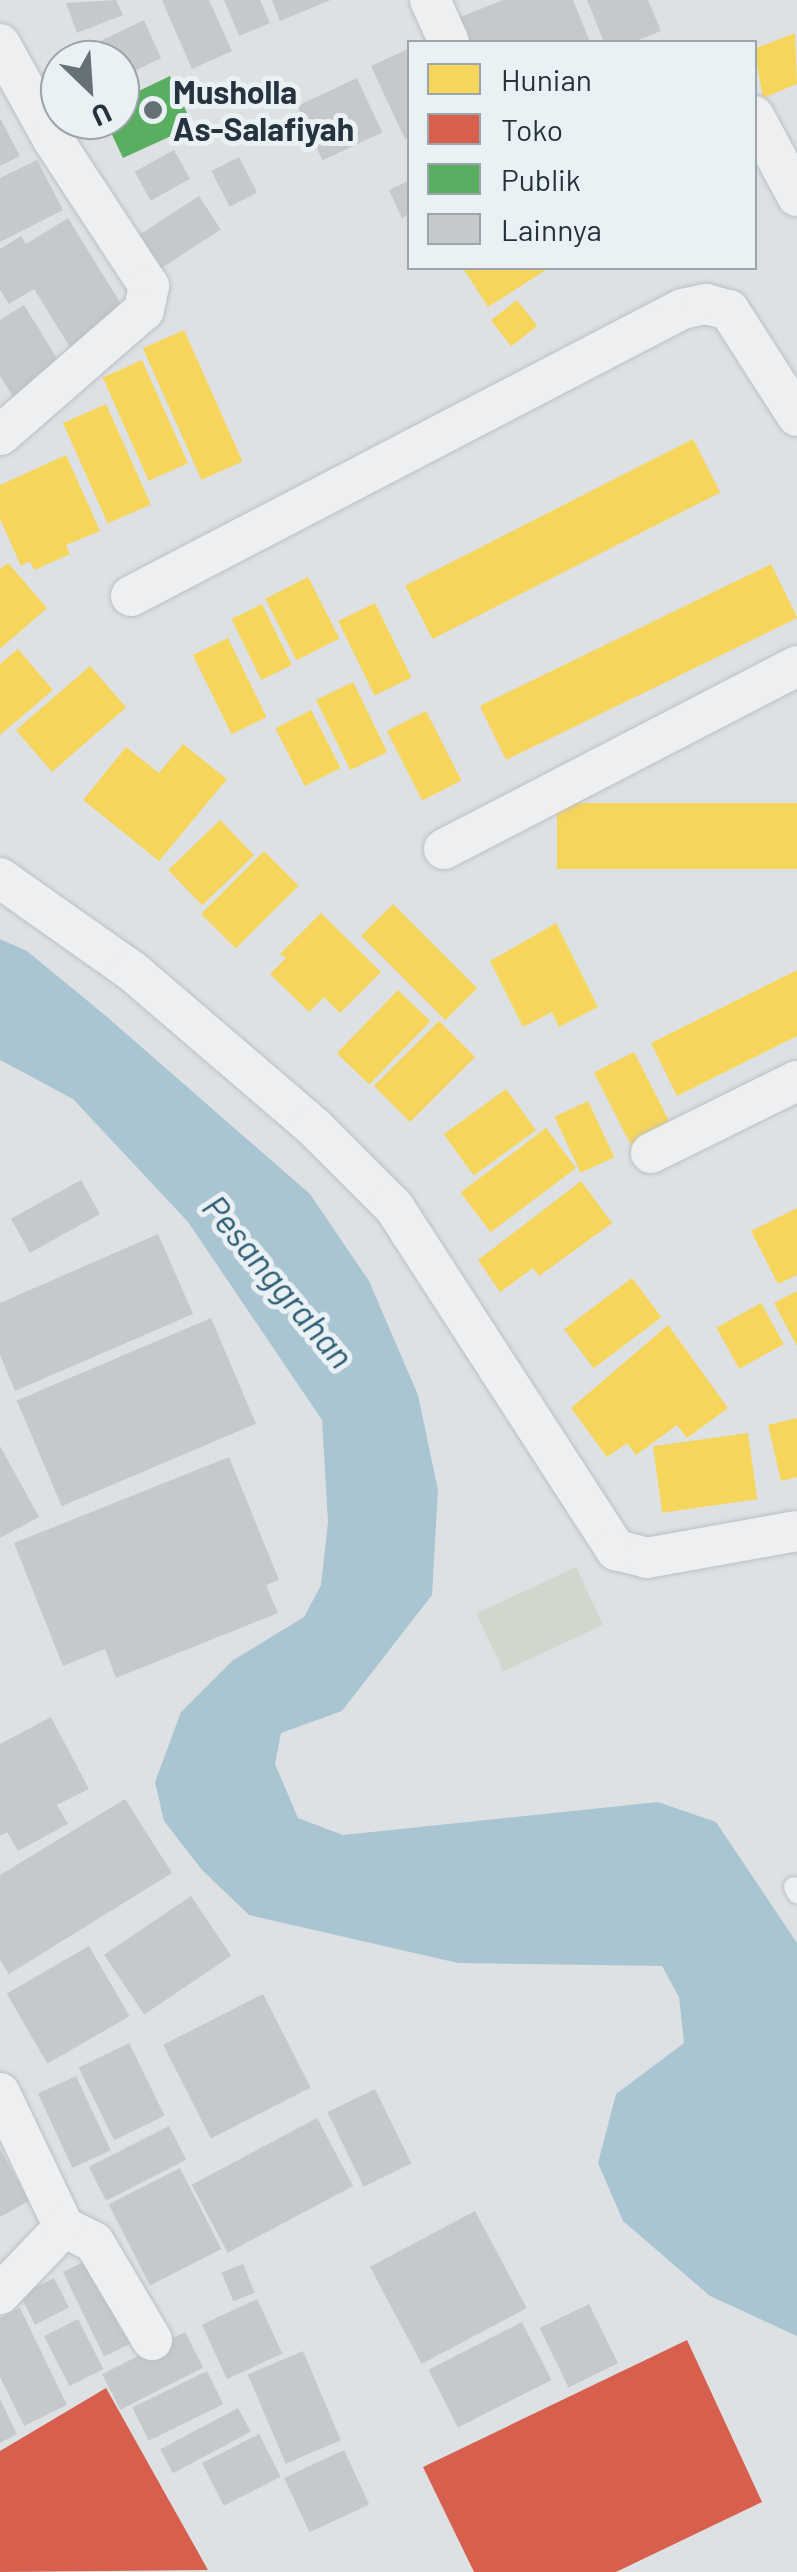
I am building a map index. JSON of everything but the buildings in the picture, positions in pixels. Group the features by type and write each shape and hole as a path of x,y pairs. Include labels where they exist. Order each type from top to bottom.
{"street":[{"path":"430,0 448,40"},
{"path":"0,44 52,138 149,286 144,310 0,434"},
{"path":"757,122 797,196"},
{"path":"130,596 682,310 706,304 729,310 797,416"},
{"path":"444,849 797,666"},
{"path":"0,878 132,971 314,1127 394,1207 616,1550 647,1558 797,1531"},
{"path":"651,1153 797,1081"},
{"path":"0,2093 64,2227 94,2242 152,2340"},
{"path":"0,2294 64,2227"}],"shaded area":[{"path":"576,1567 603,1625 503,1671 476,1613"}],"water":[{"name":"Pesanggrahan","path":"0,939 27,951 310,1194 369,1281 418,1395 438,1490 432,1595 342,1711 281,1733 275,1764 298,1818 343,1835 658,1802 716,1822 797,1943 797,2336 710,2296 623,2221 598,2163 616,2094 684,2043 679,1997 662,1966 458,1963 249,1915 202,1870 164,1821 155,1782 181,1712 232,1661 304,1617 321,1585 328,1522 322,1420 188,1222 73,1099 0,1060"}],"place":[{"name":"Musholla As-Salafiyah","path":"153,110"}]}
